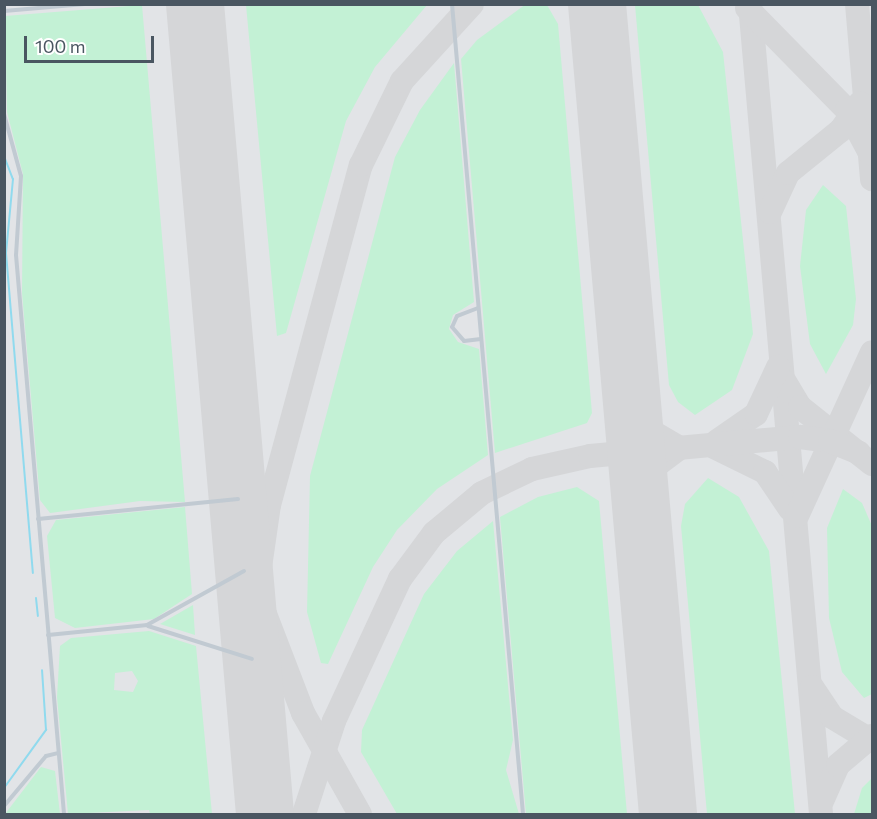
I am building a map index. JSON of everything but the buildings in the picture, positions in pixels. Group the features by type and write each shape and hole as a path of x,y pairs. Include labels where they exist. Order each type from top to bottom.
{"lane":[{"path":"4,11 85,4"},
{"path":"452,4 523,814"},
{"path":"4,114 21,176 16,255 64,814"},
{"path":"478,308 457,316 452,327 464,341 482,339"},
{"path":"38,519 238,499"},
{"path":"48,635 147,625 244,571"},
{"path":"147,625 252,659"},
{"path":"4,806 46,756 58,753"}],"shaded area":[{"path":"5,5 872,5 872,814 5,814"}],"green space":[{"path":"526,4 547,5 558,24 592,413 587,423 495,453 461,59 477,40"},
{"path":"142,5 185,502 140,501 50,513 40,500 22,293 23,174 7,112 5,16"},
{"path":"246,5 427,5 375,67 346,121 286,333 277,336"},
{"path":"635,5 698,5 723,52 753,334 732,390 695,415 678,402 669,385"},
{"path":"454,63 474,302 453,315 449,329 458,342 479,349 488,455 437,489 397,530 373,567 328,664 321,663 307,612 310,476 395,157 420,110"},
{"path":"823,185 846,206 856,299 853,325 826,374 810,344 800,266 806,210"},
{"path":"708,478 739,497 769,551 795,814 707,814 681,526 685,504"},
{"path":"577,487 599,501 627,814 526,814 500,517 538,497"},
{"path":"843,489 862,503 872,526 872,694 864,698 842,672 829,618 827,528"},
{"path":"185,507 192,594 154,619 75,628 55,618 47,536 56,520"},
{"path":"493,521 513,740 506,770 519,814 397,814 361,752 362,730 424,594 457,551"},
{"path":"193,605 195,635 160,624"},
{"path":"149,631 196,646 212,814 150,814 149,810 68,814 57,697 60,646 71,638","holes":["132,671 138,681 133,692 114,690 115,673"]},
{"path":"41,767 55,771 60,814 5,814"},
{"path":"872,778 872,814 854,814 862,788"}],"waterway":[{"path":"4,156 13,179 6,253 33,573"},
{"path":"36,598 38,616"},
{"path":"4,788 46,730 42,670"}],"taxiway":[{"path":"256,705 257,588 269,505 361,165 402,81 472,4"},
{"path":"598,15 599,4"},
{"path":"750,4 821,814"},
{"path":"857,4 872,179"},
{"path":"747,8 847,110 870,153"},
{"path":"770,212 788,173 841,130 860,103"},
{"path":"797,516 872,352"},
{"path":"717,441 756,414 778,367"},
{"path":"785,382 800,407 872,464"},
{"path":"631,395 642,426 680,448"},
{"path":"304,814 334,721 400,579 434,533 482,493 532,469 590,456 800,437 830,441 859,453"},
{"path":"716,448 765,472 790,509"},
{"path":"640,504 649,471 677,450"},
{"path":"235,470 253,569"},
{"path":"262,606 303,713 360,814"},
{"path":"812,687 832,717 872,741"},
{"path":"822,801 838,765 872,736"}],"runway":[{"path":"195,4 265,814"},
{"path":"597,4 668,814"}]}
